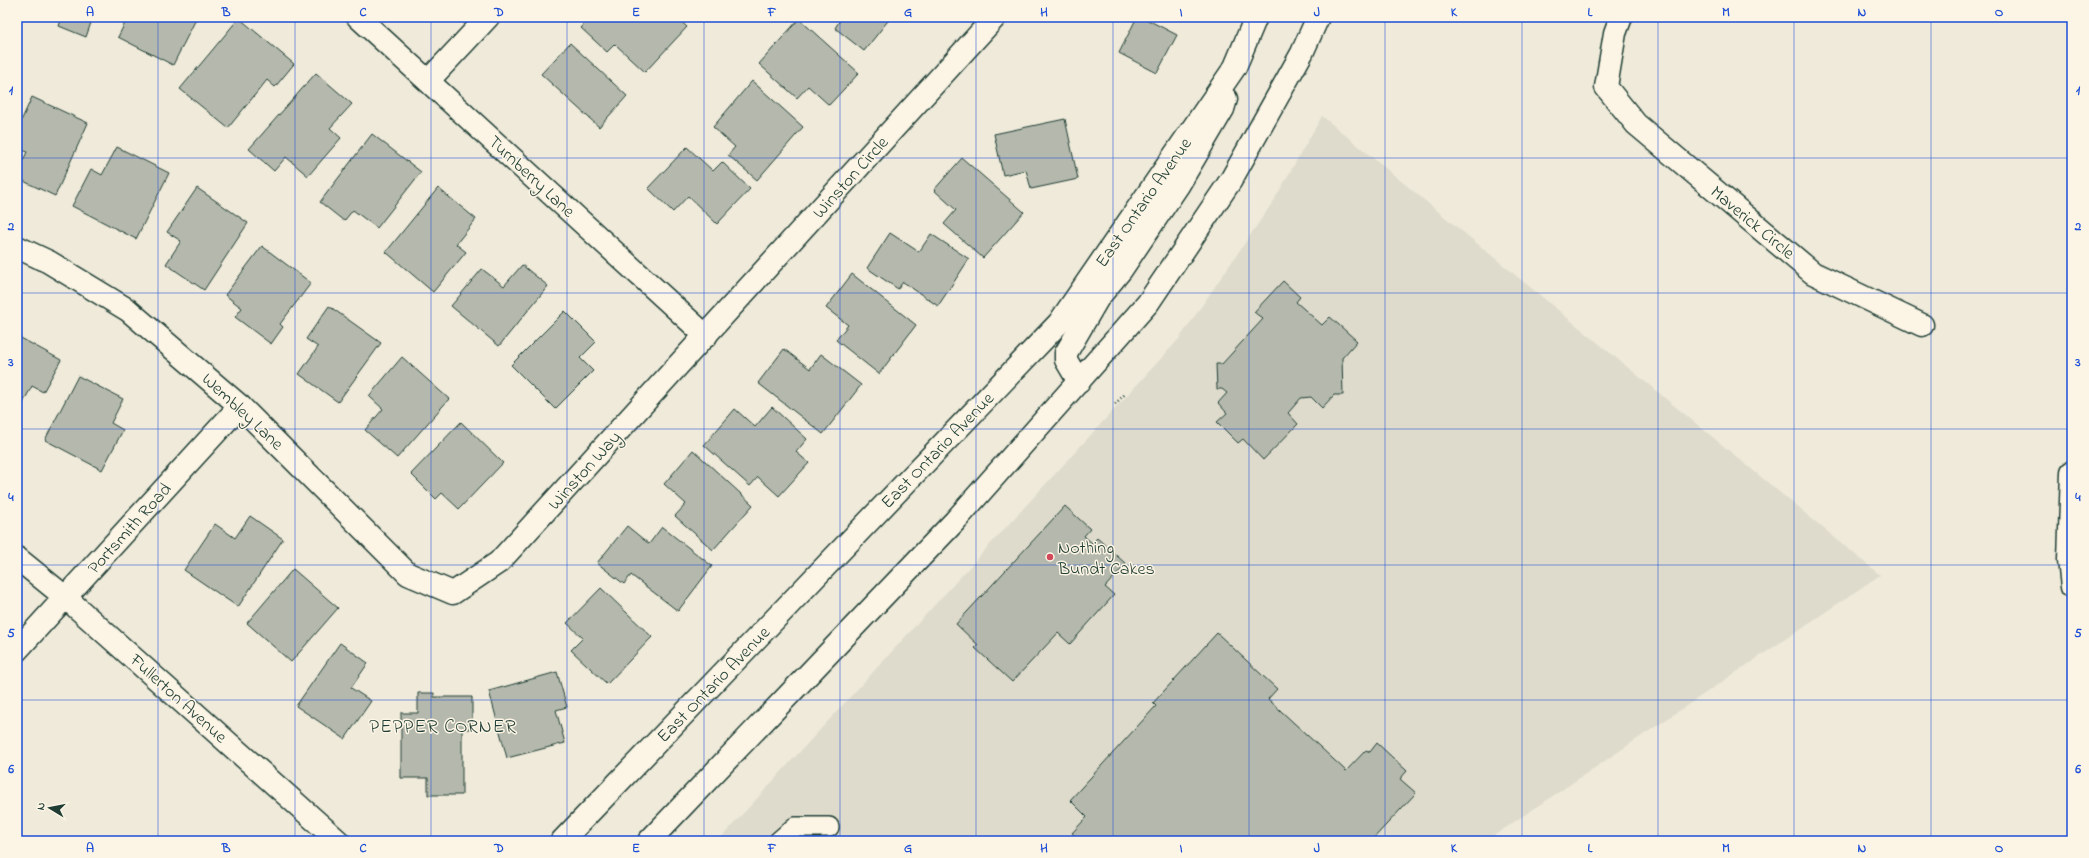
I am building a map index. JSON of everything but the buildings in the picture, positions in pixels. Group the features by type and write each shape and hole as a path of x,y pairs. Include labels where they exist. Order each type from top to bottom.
{"main road":[{"name":"Turnberry Lane","path":"358,17 429,80 706,336"},
{"path":"429,80 488,17"},
{"name":"Winston Circle","path":"706,336 994,17"},
{"name":"East Ontario Avenue","path":"562,841 1059,323 1235,67 1256,17"},
{"path":"649,841 955,521 1148,303 1231,180 1302,53 1318,17"},
{"name":"Maverick Circle","path":"1621,17 1615,33 1606,87 1636,124 1813,273 1922,325"},
{"path":"1079,382 1066,360 1066,353 1098,298 1121,270 1179,184 1223,110 1235,67"},
{"name":"Wembley Lane","path":"17,247 49,262 128,310 240,406 408,574 453,593"},
{"name":"Winston Way","path":"453,593 499,562 706,336"},
{"name":"Portsmith Road","path":"17,650 240,406"},
{"path":"2072,472 2069,560 2072,587"},
{"name":"Fullerton Avenue","path":"17,558 65,596 338,841"}],"lane":[{"path":"779,841 795,827 829,827"}],"path":[{"path":"1115,404 1126,393"}],"shaded area":[{"path":"1322,116 1880,575 1486,841 718,841 1179,339 1273,202"}],"place":[{"name":"Nothing Bundt Cakes","path":"1050,557"}],"district":[{"name":"PEPPER CORNER","path":"443,725"}]}
